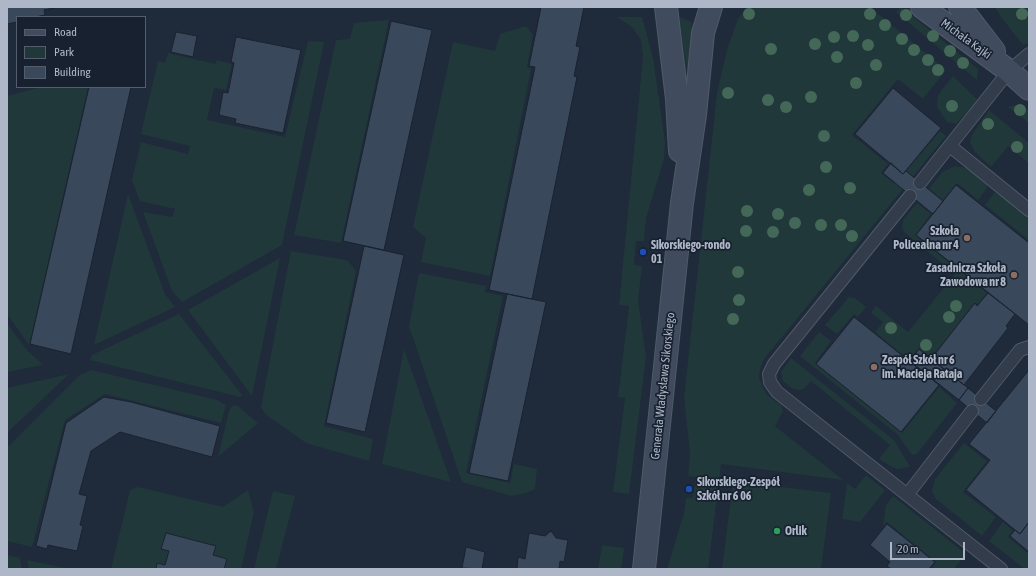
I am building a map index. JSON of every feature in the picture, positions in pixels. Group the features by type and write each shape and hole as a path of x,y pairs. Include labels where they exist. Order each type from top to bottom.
{"street":[{"name":"Generała Władysława Sikorskiego","path":"666,7 677,99 682,203"},
{"name":"Generała Władysława Sikorskiego","path":"644,569 682,203 695,115 703,33 711,7"},
{"name":"Michała Kajki","path":"922,7 1009,71 1029,89"},
{"name":"Michała Kajki","path":"960,7 1009,71"}],"lane":[{"path":"920,183 1009,71 1029,54"},
{"path":"950,146 1029,210"},
{"path":"910,196 774,364 769,374 772,387 1001,569"},
{"path":"981,399 1020,350 1029,347"},
{"path":"907,495 972,411"}],"green space":[{"path":"747,7 870,7 946,70 923,99 898,79 852,135 888,164 881,173 895,184 940,131 946,136 764,359 760,370 759,377 767,395 782,406 783,411 775,426 843,480 721,464 708,569 667,569 684,513 686,498 693,498 696,477 688,476 690,453 684,398 717,93 728,46 738,19"},
{"path":"901,7 978,69 977,80 896,12"},
{"path":"995,7 1029,7 1029,43 1023,45"},
{"path":"617,17 642,17 653,58 665,142 664,159 646,218 644,241 636,241 634,265 642,266 638,300 646,357 629,494 613,492 625,398 618,397 629,306 619,305 643,57 641,40 633,28"},
{"path":"679,17 692,22 687,72"},
{"path":"389,20 341,243 294,235 336,40 350,39 354,23"},
{"path":"526,26 533,35 527,67 531,69 490,276 421,262 426,238 413,227 453,42 495,51 500,34"},
{"path":"308,41 324,42 282,245 182,302 172,291 143,212 172,217 175,209 140,201 132,180 141,142 188,154 190,146 141,134 158,61 165,63 168,53 215,64 217,60 232,64 226,90 214,88 207,120 285,137"},
{"path":"953,76 978,100 956,124 947,122 937,107 938,95"},
{"path":"37,88 88,88 29,345 7,314 7,96"},
{"path":"1019,104 1029,111 1029,123 1008,107"},
{"path":"989,110 1029,143 1029,163 1008,146 991,167 975,152 970,142 972,135"},
{"path":"955,166 970,169 986,182 987,188 978,200 957,183 943,200 929,189 942,172"},
{"path":"994,193 998,193 1029,218 1029,240 985,205"},
{"path":"128,194 165,294 175,307 94,345"},
{"path":"917,203 931,214 915,235 987,293 978,304 975,303 931,358 919,348 909,360 875,332 883,322 871,313 876,306 908,332 955,274 905,233 902,228 903,220"},
{"path":"291,251 347,260 356,271 324,426 373,439 369,461 306,443 265,414 261,407"},
{"path":"280,258 252,396 188,310"},
{"path":"419,273 486,286 485,292 503,296 466,473 510,483 514,464 537,469 535,489 526,493 512,496 462,482 409,326"},
{"path":"849,297 855,298 866,307 858,317 854,314 837,334 825,325"},
{"path":"179,314 242,395 240,397 90,360 92,355"},
{"path":"7,323 26,349 43,365 7,372"},
{"path":"819,332 831,341 815,363 902,433 939,387 957,403 917,454 912,455 898,435 800,356"},
{"path":"404,349 451,482 382,464"},
{"path":"791,358 894,440 910,467 898,469 879,459 890,445 811,381 804,389 799,390 793,389 783,381 781,372"},
{"path":"91,370 217,400 226,405 221,423 105,394 65,420 32,547 7,541 7,448 80,375"},
{"path":"69,374 7,433 7,388"},
{"path":"232,406 238,406 258,423 218,457 229,411"},
{"path":"964,443 987,461 963,492 996,517 982,536 936,499 932,491 935,479"},
{"path":"866,475 885,490 860,522 842,519 847,483 855,489"},
{"name":"Orlik","path":"733,481 831,493 821,569 722,569"},
{"path":"138,487 223,507 248,490 254,512 241,569 111,569 130,490"},
{"path":"273,491 295,496 276,569 254,569"},
{"path":"893,496 966,554 954,569 931,569 936,562 887,522 883,526 886,505"},
{"path":"1003,522 1013,531 1008,537 1029,554 1029,569 1025,569 989,541"},
{"path":"602,545 624,548 621,569 598,569"},
{"path":"7,555 20,558 22,569 7,569"},
{"path":"27,560 69,569 29,569"}],"building":[{"path":"7,7 58,7 44,10 45,15 16,16 16,22 7,24"},
{"path":"541,7 584,7 576,46 580,47 574,76 577,77 532,299 489,290 535,67 529,66"},
{"path":"391,21 432,30 384,250 343,241"},
{"path":"176,32 197,36 193,57 171,52"},
{"path":"236,37 301,50 283,133 235,123 236,119 219,115 223,92 228,93 234,63 231,62"},
{"path":"89,88 131,88 71,354 30,344"},
{"path":"893,88 941,128 903,174 855,134"},
{"path":"891,163 903,174 906,171 943,201 933,214 883,173"},
{"path":"956,185 1029,243 1029,325 916,235"},
{"path":"364,246 404,255 365,432 326,423"},
{"path":"988,293 1015,314 1006,326 1008,328 964,385 931,359 975,303 977,306"},
{"path":"507,294 546,302 508,481 469,473"},
{"path":"854,317 939,385 901,432 816,364"},
{"path":"919,349 968,388 959,400 910,361"},
{"path":"1029,370 1029,522 1020,534 966,490 990,460 969,444"},
{"path":"968,388 996,411 987,423 959,400"},
{"path":"104,397 131,402 220,426 212,457 120,432 91,451 79,494 87,496 80,525 83,526 77,551 48,545 47,549 36,546 66,423"},
{"path":"1029,522 1029,552 1010,536 1015,530 1020,534"},
{"path":"887,524 935,562 929,569 891,569 887,566 890,562 870,545"},
{"path":"551,531 556,538 568,540 564,562 560,561 559,569 517,569 518,557 525,559 529,533 545,536"},
{"path":"166,533 216,546 213,555 227,559 224,569 156,569 157,563 165,565 169,551 161,549"},
{"path":"466,547 485,552 482,569 462,568"}],"place":[{"name":"Szkoła Policealna nr 4","path":"967,238"},
{"name":"Sikorskiego-rondo 01","path":"643,252"},
{"name":"Zasadnicza Szkoła Zawodowa nr 8","path":"1014,275"},
{"name":"Zespół Szkół nr 6 im. Macieja Rataja","path":"874,367"},
{"name":"Sikorskiego-Zespół Szkół nr 6 06","path":"689,489"},
{"name":"Orlik","path":"777,531"}]}
